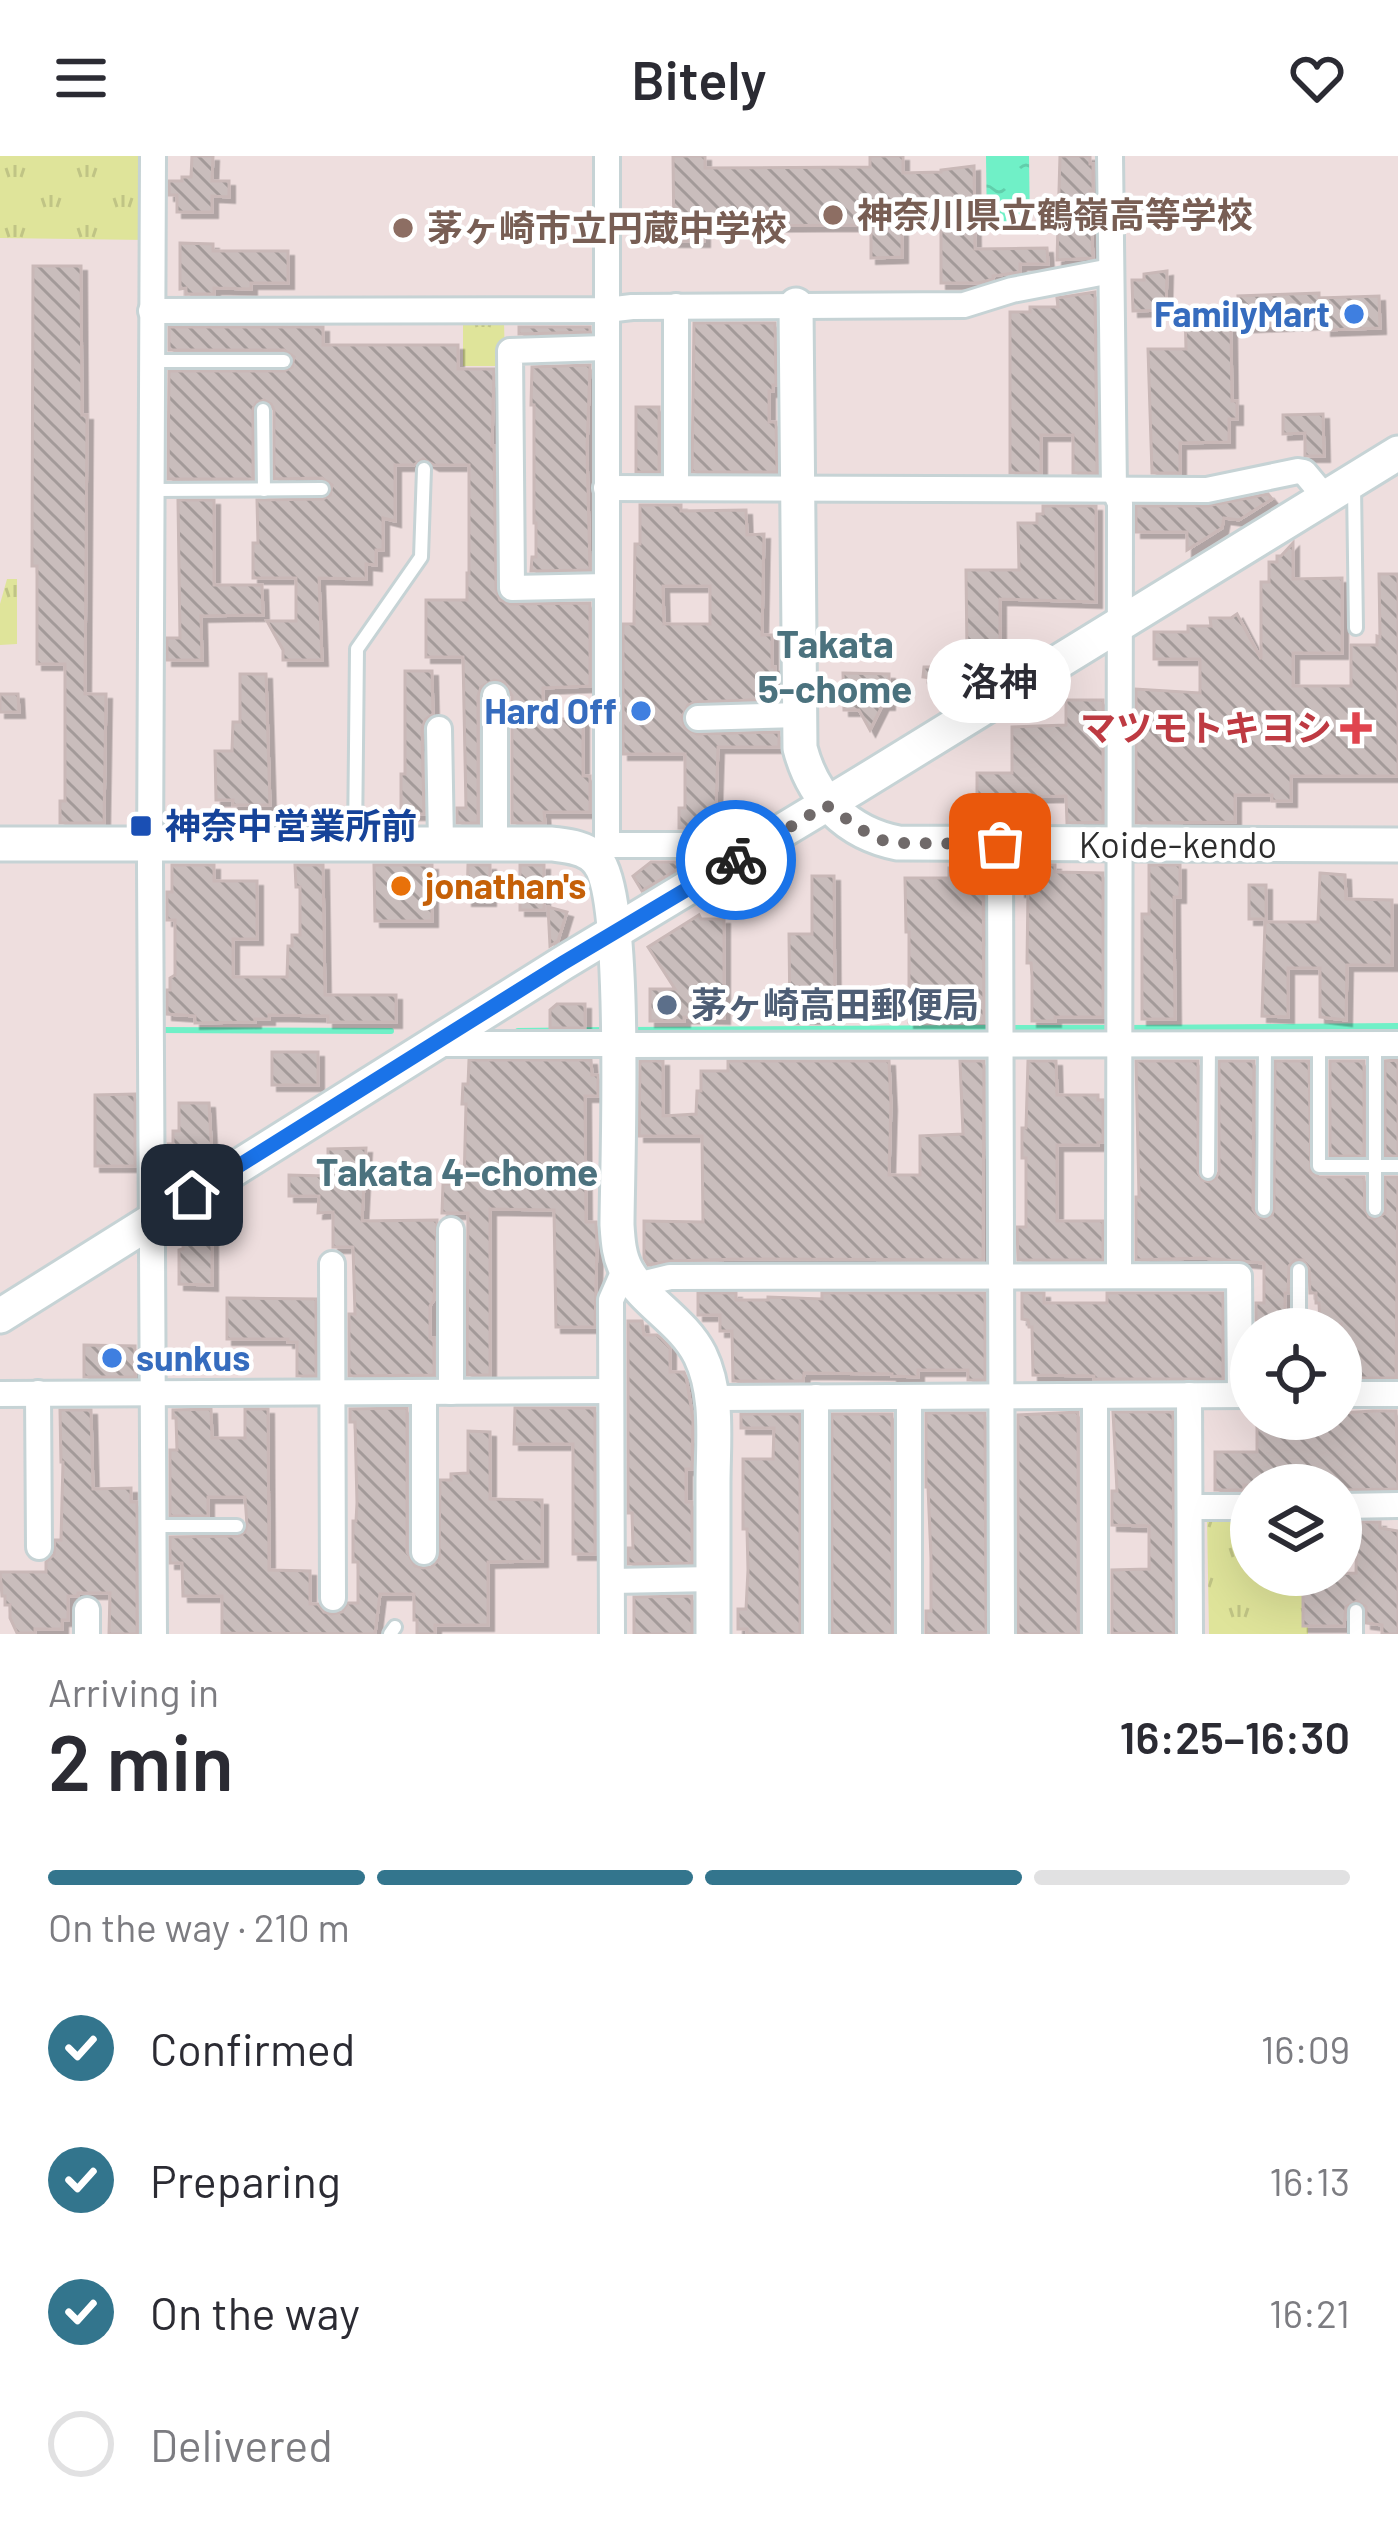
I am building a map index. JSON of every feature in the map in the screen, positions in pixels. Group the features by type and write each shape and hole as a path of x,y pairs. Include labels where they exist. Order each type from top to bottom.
{"street":[{"path":"153,156 154,1634"},
{"path":"607,156 607,586 601,851 616,932 616,1225 619,1251 631,1276 699,1353 713,1398 712,1634"},
{"path":"1110,156 1114,490 1120,503 1119,1276"},
{"path":"151,310 964,305 1012,290 1111,272"},
{"path":"796,305 800,748 826,805"},
{"path":"676,306 676,479"},
{"path":"605,348 510,351 510,398 512,588 607,586"},
{"path":"0,1316 1398,453"},
{"path":"606,488 1207,490 1298,471 1340,489"},
{"path":"495,696 495,844"},
{"path":"698,718 799,715"},
{"path":"440,729 441,844"},
{"name":"Koide-kendo","path":"826,805 876,839 898,843 1398,845"},
{"path":"0,844 552,844 601,851 702,845"},
{"path":"1000,844 1002,1634"},
{"path":"435,1044 1000,1035 1121,1035 1209,1045 1386,1044"},
{"path":"451,1230 451,1392"},
{"path":"332,1264 333,1598"},
{"path":"631,1276 1239,1276 1241,1308"},
{"path":"612,1634 611,1300 631,1276"},
{"path":"0,1394 610,1391"},
{"path":"424,1392 424,1552"},
{"path":"38,1394 39,1547"},
{"path":"1362,1394 1398,1394"},
{"path":"1189,1395 1190,1634"},
{"path":"713,1398 1230,1395"},
{"path":"909,1396 909,1634"},
{"path":"1095,1396 1095,1634"},
{"path":"816,1397 816,1634"},
{"path":"1362,1506 1398,1505"},
{"path":"1190,1508 1230,1507"},
{"path":"612,1581 713,1579"}],"lane":[{"path":"151,361 284,362"},
{"path":"263,410 264,490"},
{"path":"355,844 357,649 422,557 424,469"},
{"path":"1340,489 1356,628"},
{"path":"150,490 322,490"},
{"path":"1319,1044 1319,1166 1398,1166"},
{"path":"1375,1210 1386,1044"},
{"path":"1208,1172 1209,1045"},
{"path":"1264,1209 1265,1045"},
{"path":"1299,1270 1299,1308"},
{"path":"154,1526 237,1526"},
{"path":"1356,1611 1356,1634"}],"green space":[{"path":"0,156 148,156 146,240 0,238"},
{"path":"463,320 504,320 505,366 463,366"},
{"path":"7,579 17,579 17,644 0,645 0,604"},
{"path":"1230,1516 1230,1596 1308,1596 1308,1634 1209,1634 1207,1517"}],"water":[{"path":"986,156 1029,156 1030,230 987,231"}],"building":[{"path":"192,156 213,156 212,181 229,181 229,197 212,196 212,212 177,212 177,195 169,195 169,181 191,177"},
{"path":"673,156 705,156 705,168 870,167 870,156 903,156 903,173 974,166 975,249 1047,248 1048,264 1020,264 1020,272 979,283 941,283 941,214 902,215 902,257 871,258 871,225 704,226 704,241 674,241"},
{"path":"1060,156 1090,156 1093,164 1093,258 1057,260"},
{"path":"180,243 213,244 213,251 288,251 288,283 251,283 251,289 214,288 214,294 186,294 186,288 180,289"},
{"path":"33,266 81,266 82,415 87,415 85,694 106,694 104,823 60,823 60,801 65,801 65,664 37,664 37,566 32,566"},
{"path":"1167,271 1166,310 1133,311 1132,280"},
{"path":"1095,292 1097,473 1073,473 1073,435 1041,435 1041,473 1010,473 1010,312 1058,307 1057,298"},
{"path":"1319,293 1319,298 1379,296 1380,328 1326,330 1326,323 1231,327 1232,401 1237,401 1237,419 1229,419 1229,442 1180,443 1180,473 1152,473 1148,349 1186,349 1185,308 1239,307 1238,296"},
{"path":"694,323 775,323 776,385 769,391 769,422 776,422 777,472 692,472"},
{"path":"169,327 323,327 323,345 458,345 458,369 494,369 496,589 500,600 511,604 590,603 590,686 543,688 543,719 583,719 583,776 590,776 590,812 544,812 545,823 512,823 512,696 504,682 494,680 481,687 478,696 478,823 457,823 457,808 466,808 463,657 426,657 426,600 467,600 469,465 434,465 423,459 414,465 395,465 395,521 383,518 383,550 376,550 376,565 366,564 366,579 319,578 322,660 283,660 283,650 267,621 296,621 296,578 253,578 257,500 323,499 330,495 332,485 322,478 274,479 274,410 264,400 253,409 253,479 168,479 169,371 284,371 292,367 294,357 284,350 169,350"},
{"path":"519,327 590,327 590,332 519,334"},
{"path":"590,365 590,570 531,571 532,557 536,557 532,367"},
{"path":"636,407 659,407 659,472 636,472"},
{"path":"1323,414 1324,456 1305,456 1305,433 1283,434 1283,415"},
{"path":"1268,494 1272,499 1239,520 1224,518 1222,528 1187,550 1187,532 1136,532 1136,506 1207,506"},
{"path":"178,500 214,500 214,585 262,585 263,615 201,616 202,660 167,660 167,638 180,638"},
{"path":"640,505 681,505 681,511 746,510 747,535 764,534 762,635 772,635 778,699 696,702 688,705 682,717 685,728 697,734 779,732 779,747 718,747 716,808 724,808 724,828 679,828 679,808 685,808 685,754 623,754 623,624 634,624 635,544 640,544","holes":["663,586 710,586 710,624 664,624"]},
{"path":"1043,506 1096,506 1096,602 1000,599 1000,653 967,653 966,570 1019,570 1018,523 1037,523"},
{"path":"1293,543 1293,579 1342,578 1342,653 1293,653 1293,686 1351,686 1351,645 1377,645 1380,637 1379,574 1398,574 1398,776 1291,776 1291,801 1272,801 1272,795 1235,795 1235,822 1136,823 1136,689 1200,693 1200,659 1154,659 1154,632 1188,632 1188,626 1211,626 1210,618 1237,614 1261,659 1261,582 1269,582 1269,562 1277,562 1277,556"},
{"path":"924,667 999,667 1000,673 962,682 923,677"},
{"path":"405,671 432,671 433,714 422,729 424,814 401,814"},
{"path":"843,673 889,674 889,704 883,704 870,730 859,710 844,710"},
{"path":"240,674 266,674 270,805 216,800 215,751 232,751 233,722 240,722"},
{"path":"0,694 18,694 19,712 0,712"},
{"path":"1066,700 1103,700 1103,822 1067,823 1066,796 1020,797 1020,818 971,822 977,773 1012,773 1012,727 1066,725"},
{"path":"651,862 689,862 642,891 633,876"},
{"path":"1020,864 1055,865 1055,872 1103,873 1103,1017 1032,1021 1028,891 1020,891"},
{"path":"172,865 214,865 214,881 257,881 257,939 233,939 233,977 287,977 288,946 292,946 292,935 300,935 295,865 323,865 325,995 396,995 396,1022 328,1022 328,1016 269,1015 255,1022 195,1023 195,1016 167,1014 167,990 175,975 175,920 167,920"},
{"path":"374,865 432,865 432,921 375,921"},
{"path":"468,865 490,865 490,900 467,900"},
{"path":"520,865 544,865 544,910 520,910"},
{"path":"1149,865 1180,865 1180,897 1174,897 1175,1019 1142,1019 1142,914 1149,914"},
{"path":"949,868 983,868 984,1022 909,1022 905,878 949,878"},
{"path":"1320,873 1345,875 1346,899 1392,900 1392,965 1347,965 1346,1020 1320,1017 1320,968 1288,968 1288,1017 1262,1016 1265,922 1318,922"},
{"path":"812,876 834,876 835,1018 790,1018 789,934 812,934"},
{"path":"1249,885 1266,885 1266,919 1249,919"},
{"path":"548,907 567,912 558,941 550,946"},
{"path":"699,915 701,919 724,919 724,1018 650,1021 650,989 675,989 648,947"},
{"path":"557,1004 585,1004 585,1028 550,1028 550,1010"},
{"path":"272,1052 318,1052 318,1085 272,1085"},
{"path":"469,1060 591,1060 592,1075 598,1075 598,1096 585,1096 586,1222 596,1222 597,1243 595,1327 556,1327 554,1210 490,1209 490,1375 467,1375 468,1213 442,1213 443,1184 464,1184 466,1104 462,1104"},
{"path":"1398,1060 1398,1156 1385,1156 1385,1061"},
{"path":"640,1061 663,1061 663,1116 696,1114 701,1071 728,1071 728,1061 889,1061 889,1175 920,1175 920,1136 963,1134 960,1061 984,1061 983,1260 743,1259 648,1265 644,1221 703,1222 702,1136 639,1136"},
{"path":"1028,1061 1056,1061 1057,1095 1098,1095 1103,1100 1103,1142 1057,1145 1057,1221 1103,1221 1103,1260 1018,1260 1017,1227 1026,1227 1022,1128 1026,1128"},
{"path":"1136,1061 1198,1061 1198,1172 1209,1182 1219,1172 1219,1061 1254,1061 1253,1209 1265,1219 1274,1209 1275,1061 1309,1061 1311,1172 1319,1177 1364,1177 1365,1210 1374,1219 1385,1213 1385,1177 1398,1177 1396,1378 1362,1378 1362,1308 1319,1308 1316,1293 1310,1293 1309,1269 1303,1260 1289,1266 1285,1308 1256,1308 1256,1303 1264,1303 1264,1263 1136,1260"},
{"path":"1330,1061 1364,1061 1364,1156 1330,1156"},
{"path":"135,1094 135,1166 95,1166 95,1095"},
{"path":"179,1103 209,1103 212,1157 168,1157 173,1131 179,1131"},
{"path":"366,1148 362,1221 437,1220 430,1306 434,1375 349,1376 349,1314 355,1314 353,1247 333,1247 333,1212 318,1213 319,1196 289,1196 289,1175 328,1176 328,1149"},
{"path":"183,1235 212,1235 212,1285 179,1284"},
{"path":"698,1293 736,1293 736,1300 768,1300 822,1299 822,1293 985,1293 985,1380 968,1380 968,1370 918,1370 918,1377 804,1373 803,1381 733,1381 732,1331 720,1331 720,1315 698,1315"},
{"path":"1022,1293 1044,1293 1044,1303 1107,1303 1107,1293 1223,1293 1223,1379 1033,1375 1032,1327 1022,1319"},
{"path":"227,1298 316,1299 316,1376 297,1376 297,1342 227,1339"},
{"path":"628,1321 642,1321 644,1335 661,1338 670,1348 670,1372 684,1372 686,1377 693,1419 692,1469 686,1469 686,1502 692,1502 692,1563 628,1564 628,1548 633,1548 632,1513 628,1513"},
{"path":"84,1345 135,1346 135,1377 84,1377"},
{"path":"407,1408 407,1552 415,1566 431,1567 439,1559 440,1480 468,1473 468,1431 490,1432 490,1499 542,1500 542,1561 488,1562 488,1625 435,1625 435,1634 417,1634 414,1594 380,1594 375,1634 222,1633 222,1596 183,1596 182,1563 170,1563 170,1537 238,1536 247,1525 245,1497 208,1497 208,1516 170,1516 170,1450 177,1450 173,1410 211,1409 212,1438 245,1438 245,1409 268,1409 269,1570 310,1571 310,1604 332,1614 342,1612 348,1603 358,1603 358,1562 353,1562 355,1422 350,1422 350,1409"},
{"path":"515,1408 595,1408 595,1554 573,1554 573,1444 514,1444"},
{"path":"60,1410 91,1410 93,1489 131,1488 131,1502 137,1502 137,1634 109,1634 110,1593 68,1596 68,1620 62,1620 62,1629 35,1629 35,1633 17,1633 10,1605 5,1605 0,1572 46,1572 55,1540 61,1540"},
{"path":"1396,1411 1398,1489 1362,1490 1362,1464 1230,1464 1230,1490 1215,1490 1215,1452 1257,1452 1257,1440 1362,1440 1362,1412"},
{"path":"1078,1412 1078,1634 1018,1634 1018,1415"},
{"path":"1113,1412 1173,1412 1174,1634 1112,1633 1112,1570 1149,1569 1149,1526 1112,1525 1112,1491 1117,1491"},
{"path":"926,1413 985,1413 986,1632 926,1634 931,1558"},
{"path":"741,1414 800,1414 800,1634 747,1634 747,1629 738,1629 738,1609 746,1609 748,1570 743,1459 773,1459 774,1428 741,1428"},
{"path":"832,1414 892,1414 892,1634 832,1634"},
{"path":"1362,1522 1380,1522 1380,1528 1398,1531 1398,1634 1382,1634 1382,1625 1366,1623 1366,1607 1357,1601 1346,1607 1344,1626 1303,1626 1303,1596 1362,1596"},
{"path":"692,1596 692,1634 634,1634 634,1597"}],"waterway":[{"path":"1126,1028 1398,1026"},
{"path":"628,1030 992,1028"},
{"path":"1006,1028 1112,1028"},
{"path":"160,1030 391,1031"},
{"path":"518,1031 608,1030"}],"way so far":[{"path":"736,860 826,805 876,839 1000,844"}],"place":[{"name":"神奈川県立鶴嶺高等学校","path":"833,215"},
{"name":"茅ヶ崎市立円蔵中学校","path":"403,228"},
{"name":"FamilyMart","path":"1354,314"},
{"name":"Hard Off","path":"641,711"},
{"name":"マツモトキヨシ","path":"1356,728"},
{"name":"神奈中営業所前","path":"141,826"},
{"name":"洛神","path":"1000,844"},
{"name":"jonathan's","path":"401,886"},
{"name":"茅ヶ崎高田郵便局","path":"667,1005"},
{"name":"sunkus","path":"112,1358"}],"district":[{"name":"Takata 5-chome","path":"835,666"},
{"name":"Takata 4-chome","path":"457,1172"}],"route":[{"path":"192,1195 736,860"}]}
